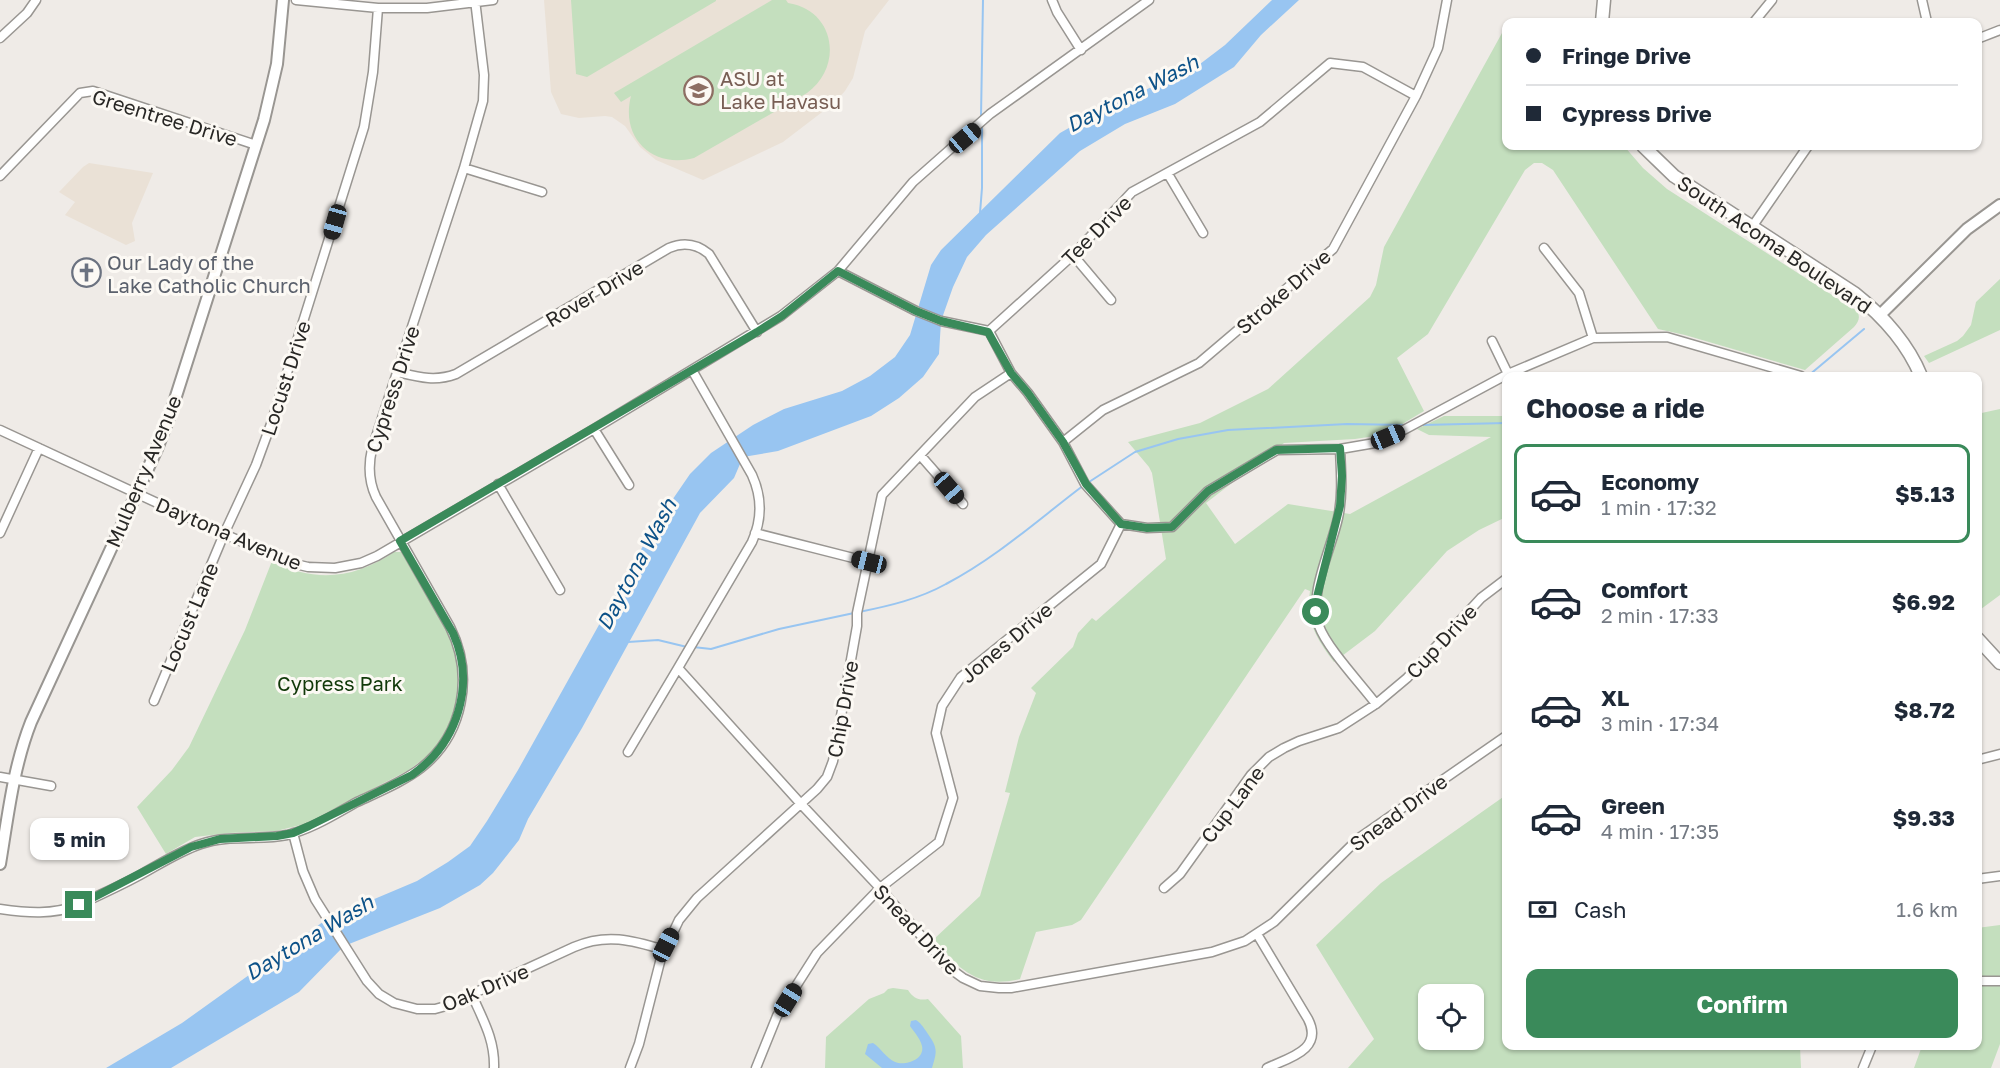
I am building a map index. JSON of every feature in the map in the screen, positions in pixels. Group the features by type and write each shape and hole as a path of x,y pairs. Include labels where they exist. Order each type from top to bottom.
{"main road":[{"path":"1602,18 1604,0"},
{"name":"South Acoma Boulevard","path":"1647,150 1674,176 1854,294 1880,315 1905,345 1919,372"},
{"path":"1982,643 2000,663"}],"street":[{"path":"0,38 27,13 36,0"},
{"name":"Mulberry Avenue","path":"0,864 14,779 23,742 157,449 170,415 272,92 283,0"},
{"path":"296,0 378,8 427,8 493,0"},
{"path":"1052,0 1057,12 1082,50"},
{"name":"Daytona Avenue","path":"0,430 291,563 317,568 343,567 360,563 377,556 594,429 782,316 838,271 913,182 990,114 1149,0"},
{"name":"Stroke Drive","path":"1063,442 1103,410 1198,363 1333,249 1416,96 1437,48 1447,0"},
{"path":"1757,18 1772,0"},
{"path":"1922,0 1926,18"},
{"name":"Cypress Drive","path":"0,909 30,913 63,910 79,905 201,844 230,838 269,837 293,833 416,771 441,747 457,717 463,683 462,660 457,643 376,497 369,471 372,449 464,168 483,101 485,83 475,1"},
{"name":"Locust Drive","path":"224,534 256,465 271,424 357,151 370,99 378,8"},
{"path":"1982,37 2000,30"},
{"name":"Tee Drive","path":"988,332 1073,255 1132,192 1260,122 1330,63 1363,67 1416,96"},
{"name":"Greentree Drive","path":"0,176 80,93 85,91 93,91 256,145"},
{"path":"1752,227 1805,150"},
{"path":"464,168 542,192"},
{"path":"1168,174 1203,233"},
{"path":"1880,315 1967,229 2000,205"},
{"name":"Rover Drive","path":"397,372 429,379 456,374 669,248 680,245 697,247 709,254 757,332"},
{"path":"1544,248 1579,293 1593,338"},
{"path":"1073,255 1111,300"},
{"path":"838,271 916,311 941,321 988,332 1011,373 1063,442 1086,484 1121,524 1147,528 1172,527 1208,491 1276,450 1340,448 1375,443 1502,377"},
{"path":"1513,372 1593,338 1667,337 1787,372"},
{"path":"1492,341 1507,372"},
{"path":"628,752 737,568 755,533 760,505 754,480 743,457 692,370"},
{"name":"Chip Drive","path":"630,1068 639,1044 664,950 679,920 697,898 823,783 832,765 857,626 857,613 882,495 975,397 1011,373"},
{"path":"594,429 629,485"},
{"path":"0,533 39,448"},
{"path":"1340,448 1342,476 1340,506 1317,597 1316,612 1319,628 1327,641 1376,704"},
{"path":"920,455 963,504"},
{"path":"498,484 560,590"},
{"name":"Jones Drive","path":"756,1068 777,1016 817,953 880,888 939,842 953,798 936,733 942,706 961,677 1101,564 1121,524"},
{"path":"755,533 869,562"},
{"name":"Locust Lane","path":"154,701 224,534"},
{"name":"Cup Drive","path":"1376,704 1407,678 1481,598 1502,582"},
{"name":"Snead Drive","path":"678,668 953,971 974,984 993,988 1011,987 1212,952 1234,946 1257,934 1283,914 1359,838 1502,739"},
{"name":"Cup Lane","path":"1164,888 1180,874 1251,775 1263,762 1291,744 1328,733 1350,723 1376,704"},
{"path":"1982,759 2000,754"},
{"path":"0,777 51,786"},
{"name":"Oak Drive","path":"293,833 303,871 315,899 363,976 375,990 394,1003 417,1009 440,1007 472,995 593,940 627,939 664,950"},
{"path":"1982,878 2000,876"},
{"path":"1257,934 1310,1021 1312,1032 1310,1042 1303,1051 1267,1068"},
{"path":"1982,981 2000,981"},
{"path":"472,995 489,1031 494,1053 494,1068"},
{"path":"1863,1068 1870,1050"}],"shaded area":[{"name":"ASU at Lake Havasu","path":"544,0 889,0 865,31 853,78 834,103 783,142 703,180 656,160 640,147 625,126 612,117 579,118 561,114 551,92"},
{"path":"89,163 153,173 132,223 135,241 126,245 65,215 75,202 59,192"}],"green space":[{"path":"571,0 716,1 587,77 576,74"},
{"path":"772,0 786,0 788,3 804,8 816,16 824,27 829,40 830,55 819,82 807,93 694,158 665,159 643,147 635,137 630,125 631,96 621,102 614,93"},
{"path":"1502,33 1502,150 1627,150 1643,168 1667,189 1857,311 1859,316 1854,327 1805,370 1658,329 1553,170 1542,163 1534,163 1525,170 1428,334 1397,358 1424,411 1394,429 1375,436 1284,443 1206,503 1235,544 1288,504 1350,514 1491,437 1429,435 1417,429 1444,416 1502,416 1502,519 1479,530 1447,551 1375,631 1334,662 1314,629 1309,612 1310,591 1305,589 1081,920 1072,925 1036,932 1020,979 992,981 971,974 952,960 934,939 980,896 1010,793 1005,792 1019,737 1036,693 1031,688 1073,647 1078,633 1092,618 1096,621 1166,559 1152,473 1128,442 1200,423 1268,389 1370,297 1376,285 1384,247"},
{"path":"2000,279 2000,330 1929,363 1924,356 1963,336 1971,325 1976,302"},
{"path":"2000,409 2000,595 1982,608 1982,413"},
{"name":"Cypress Park","path":"394,552 402,552 445,624 452,640 459,668 456,705 447,731 438,745 409,770 305,824 276,831 195,837 166,854 137,807 172,770 189,747 245,630 272,561 304,573 334,575 364,568"},
{"path":"1502,798 1502,1050 1800,1050 1801,1068 1348,1068 1374,1039 1316,945 1381,883"},
{"path":"2000,925 2000,1044 1991,1068 1914,1068 1921,1050 1982,1050 1982,927"},
{"path":"893,988 908,990 914,997 922,1000 928,999 961,1036 963,1068 825,1068 826,1037 869,999"}],"water":[{"name":"Daytona Wash","path":"1272,0 1299,0 1261,35 1234,67 1175,104 1125,124 1080,151 986,235 967,257 953,287 941,321 939,354 923,377 899,398 871,416 778,451 743,457 734,478 700,513 582,728 528,819 519,840 493,873 480,885 440,908 344,946 299,992 171,1068 106,1068 182,1023 327,919 417,881 470,846 518,770 653,528 690,474 711,453 753,425 784,409 842,391 870,376 895,357 910,335 931,265 941,250 1060,133 1106,107 1200,64 1225,45"},
{"path":"916,1020 930,1036 934,1045 936,1052 932,1068 882,1068 865,1054 868,1044 873,1043 895,1062 913,1061 922,1051 922,1046 910,1026 911,1021"}],"waterway":[{"path":"981,117 983,0"},
{"path":"980,213 982,126"},
{"path":"1813,372 1864,329"},
{"path":"1422,425 1502,423"},
{"path":"1089,482 1135,452 1178,439 1228,430 1347,424 1407,425"},
{"path":"859,612 915,598 964,574 1000,550 1084,485"},
{"path":"693,647 711,649 779,629 854,613"},
{"path":"628,642 658,640 687,647"}],"place":[{"name":"ASU at Lake Havasu","path":"699,90"},
{"name":"Our Lady of the Lake Catholic Church","path":"86,273"}],"route":[{"path":"79,905 191,847 210,841 277,836 301,830 412,775 421,768 441,747 457,717 463,689 462,660 453,633 400,541 757,332 782,316 838,271 916,311 941,321 988,332 1011,373 1063,442 1086,484 1121,524 1147,528 1172,527 1208,491 1276,450 1340,448 1342,476 1340,506 1317,597 1316,612"}]}
